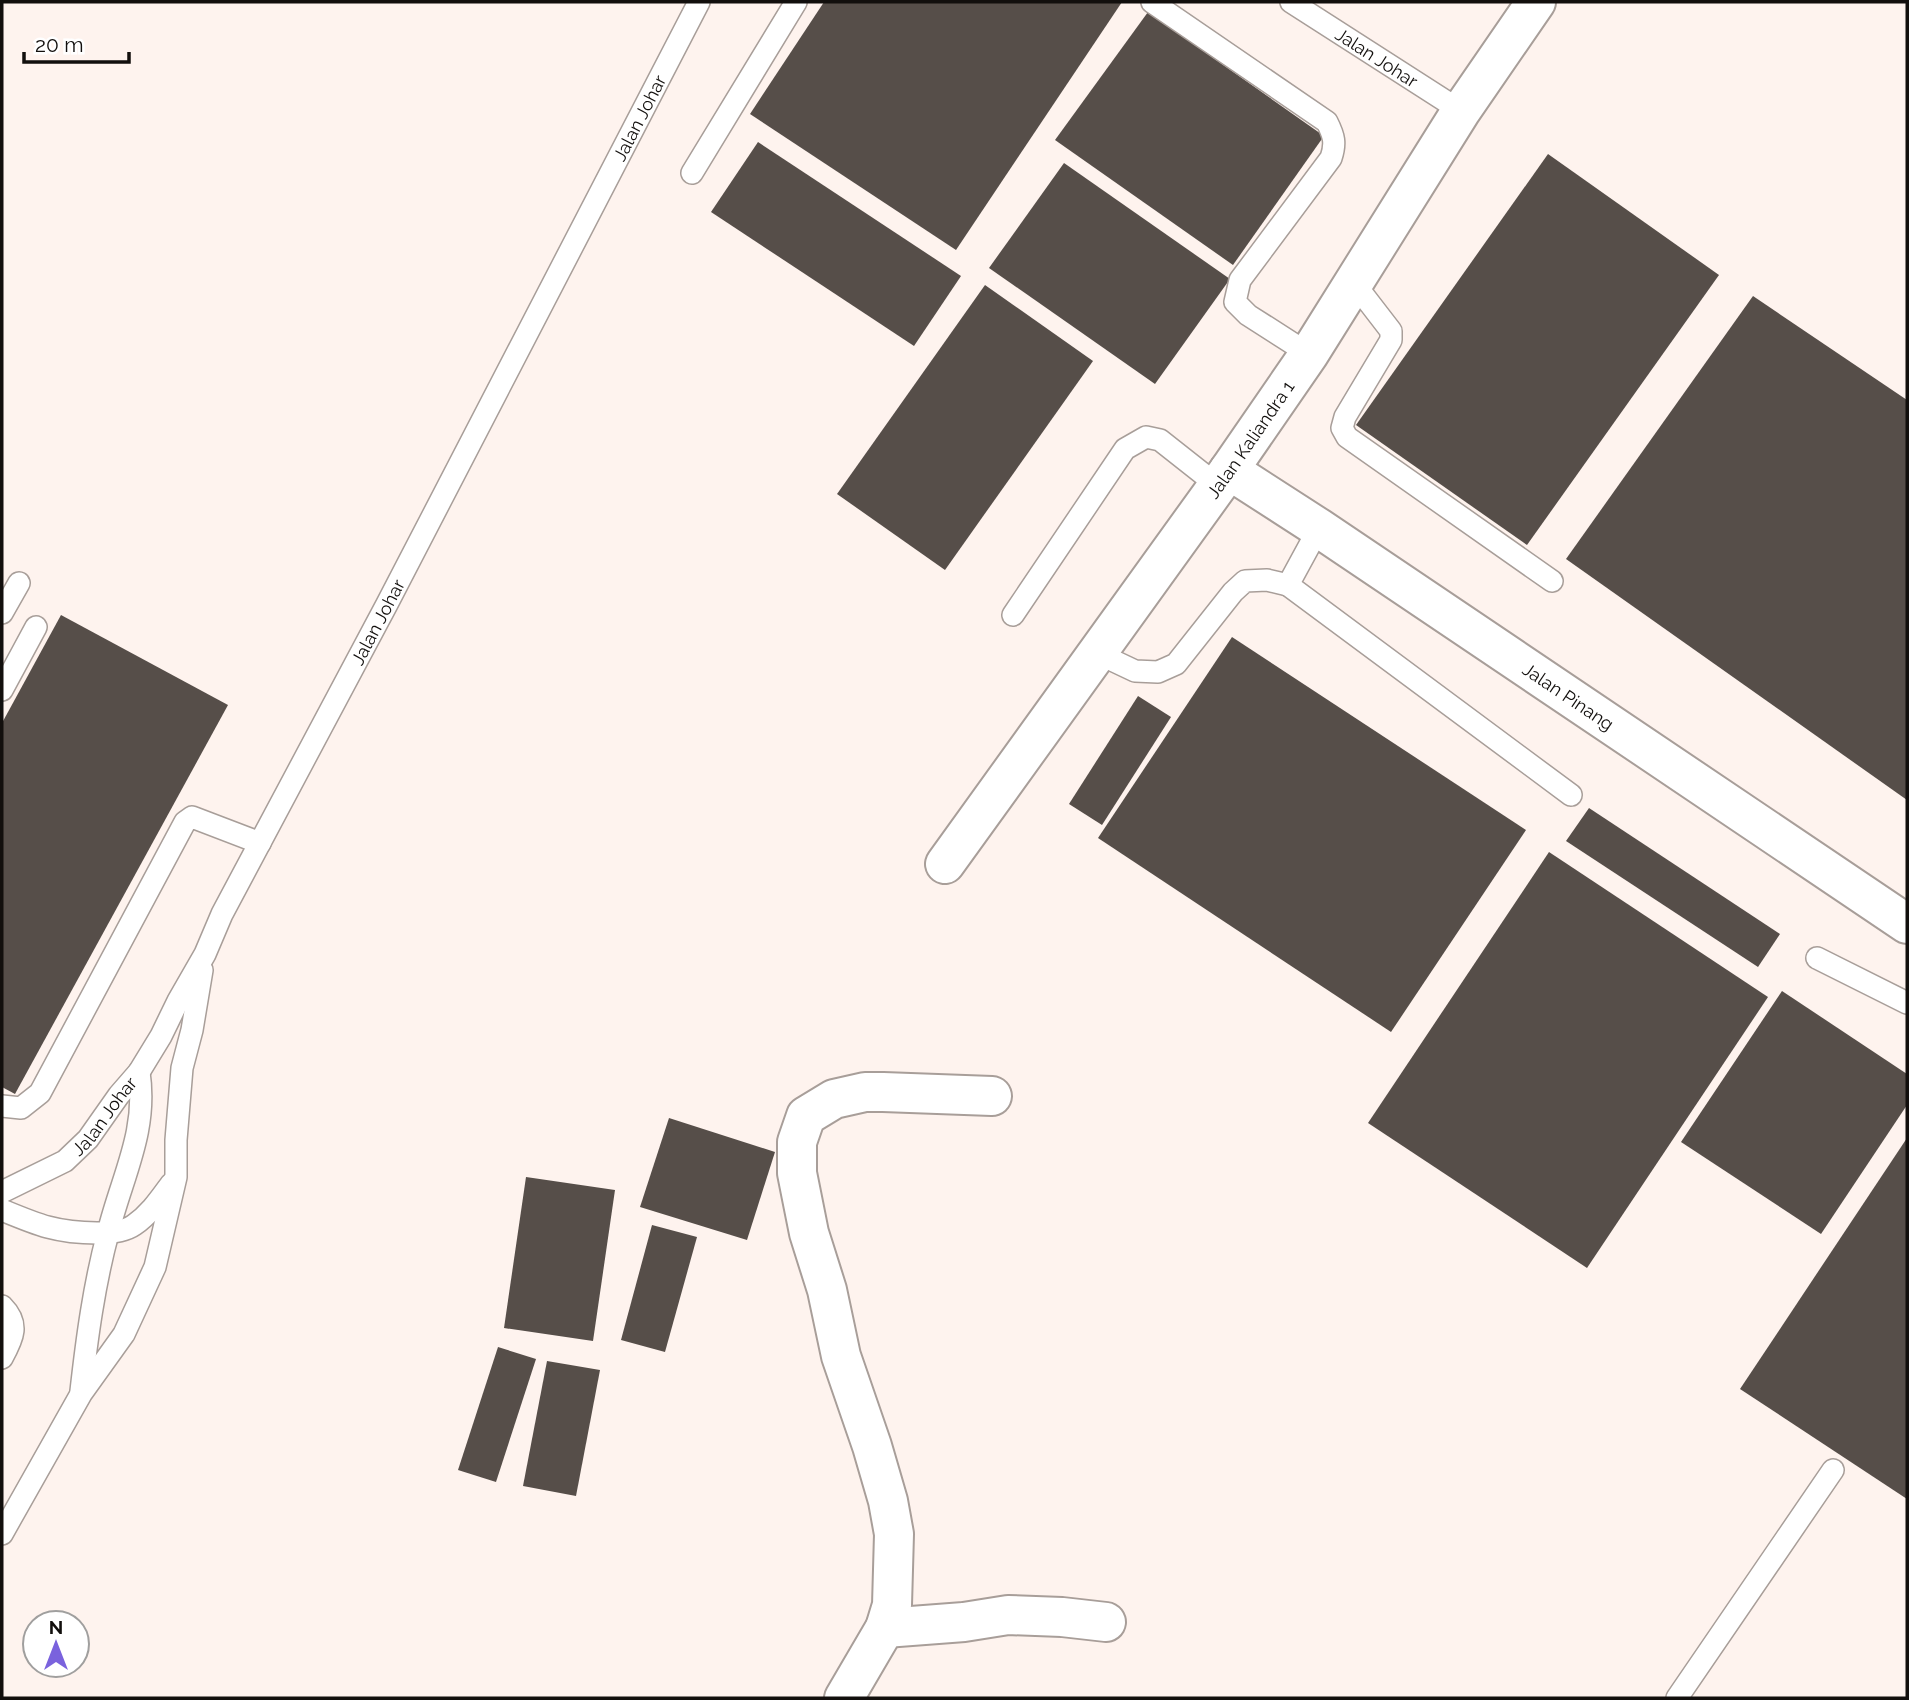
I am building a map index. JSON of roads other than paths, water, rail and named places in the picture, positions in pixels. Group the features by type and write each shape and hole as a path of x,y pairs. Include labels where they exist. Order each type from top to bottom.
{"street":[{"name":"Jalan Kaliandra 1","path":"944,864 1309,354 1461,111 1536,2"},
{"name":"Jalan Pinang","path":"1223,477 1318,528 1907,923"},
{"path":"844,1698 885,1628 892,1605 894,1534 888,1501 841,1356 827,1290 808,1233 797,1173 797,1142 806,1116 834,1099 864,1092 992,1096"},
{"path":"885,1628 964,1622 1007,1615 1105,1622"}],"lane":[{"name":"Jalan Johar","path":"2,1192 65,1161 88,1139 139,1072 205,954 222,914 387,604 699,2"},
{"path":"692,173 796,2"},
{"path":"1152,2 1327,122 1334,135 1335,145 1331,158 1240,281 1235,302 1248,315 1309,354"},
{"name":"Jalan Johar","path":"1291,2 1461,111"},
{"path":"1353,283 1391,331 1391,340 1345,417 1342,428 1346,437 1552,581"},
{"path":"1013,615 1125,449 1146,437 1160,440 1223,477"},
{"path":"1288,586 1318,528"},
{"path":"1097,653 1135,671 1158,672 1175,664 1245,581 1267,580 1288,586 1571,795"},
{"path":"2,613 19,583"},
{"path":"2,690 36,627"},
{"path":"2,1106 21,1108 40,1093 186,822 192,817 260,843"},
{"path":"2,1534 81,1394 124,1334 155,1267 176,1177 182,1068 192,1030 205,954"},
{"path":"1817,958 1907,1003"},
{"path":"81,1394 92,1308 108,1233 141,1120 143,1097 139,1072"},
{"path":"2,1209 36,1224 66,1233 108,1233 132,1227 152,1209 176,1177"},
{"path":"2,1306 12,1320 13,1338 2,1358"},
{"path":"1677,1698 1833,1470"}]}
